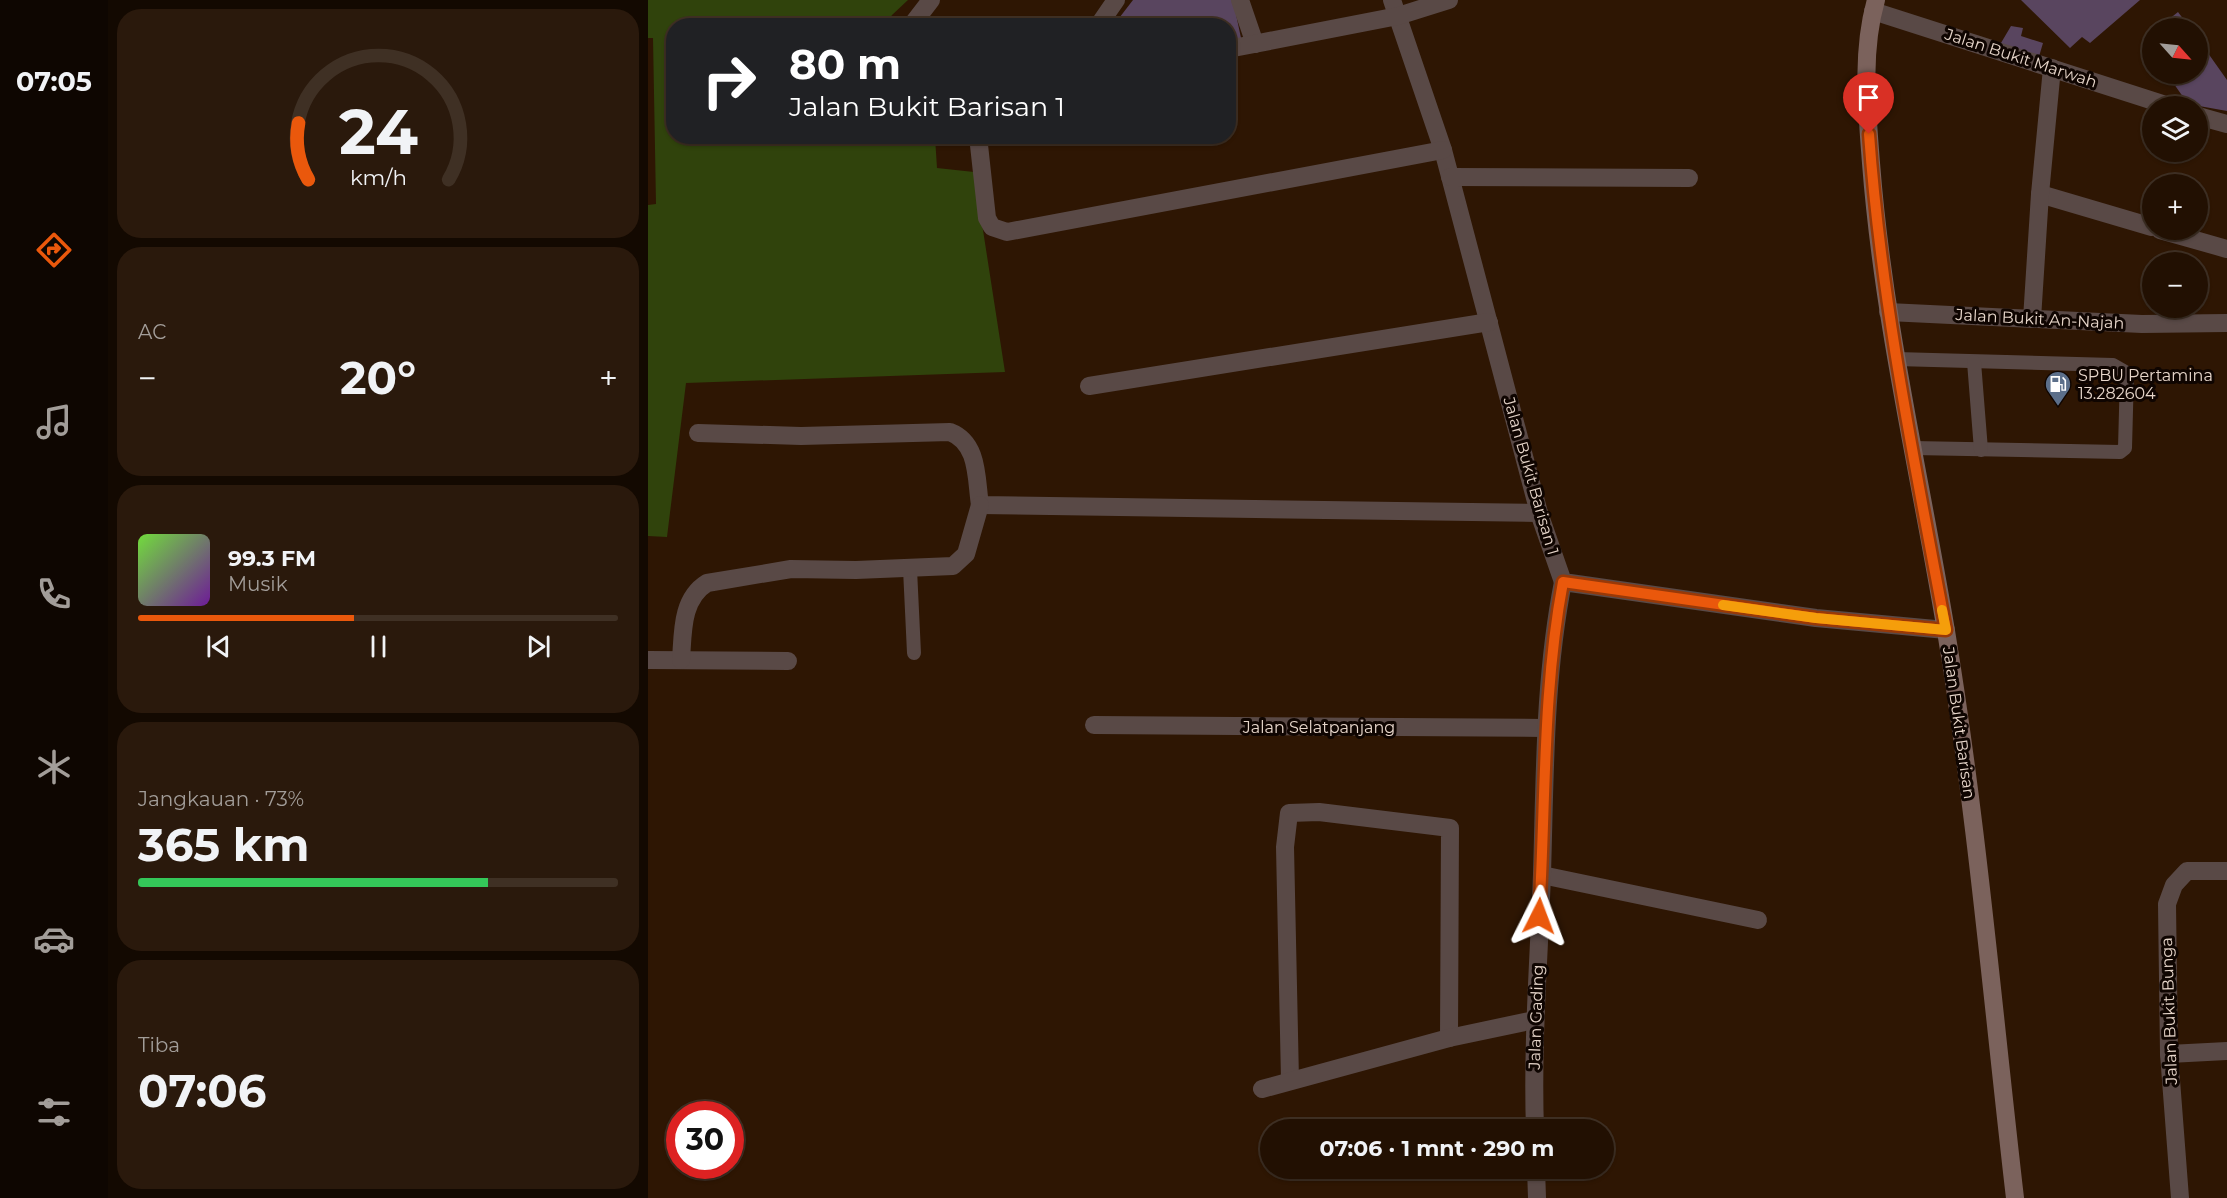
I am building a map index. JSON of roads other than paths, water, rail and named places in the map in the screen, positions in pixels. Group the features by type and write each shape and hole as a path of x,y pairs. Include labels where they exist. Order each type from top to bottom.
{"main road":[{"name":"Jalan Bukit Barisan","path":"1874,6 1866,89 1876,225 1888,312 1946,630 1965,757 2015,1198"}],"street":[{"path":"916,18 931,0"},
{"path":"1104,18 1116,0"},
{"path":"1240,0 1255,44"},
{"path":"1236,48 1395,8 1449,0"},
{"name":"Jalan Bukit Marwah","path":"1874,6 2142,97"},
{"name":"Jalan Bukit Barisan 1","path":"1395,8 1443,150 1539,513 1563,582"},
{"path":"2032,319 2040,194 2052,68"},
{"path":"2208,119 2227,124"},
{"path":"979,144 987,218 992,227 1007,232 1443,150"},
{"path":"1450,177 1689,178"},
{"path":"2040,194 2142,224"},
{"path":"2195,240 2227,249"},
{"name":"Jalan Bukit An-Najah","path":"1888,312 2142,324 2227,323"},
{"path":"1089,386 1489,322"},
{"path":"681,660 686,611 699,588 707,583 791,569 910,569 953,566 962,559 980,505 972,450 961,437 950,432 801,436 698,433"},
{"path":"980,505 1539,513"},
{"path":"1563,582 1816,618 1946,630"},
{"name":"Jalan Gading","path":"1535,1119 1534,1020 1542,875 1545,728 1556,616 1563,582"},
{"path":"648,660 789,661"},
{"name":"Jalan Selatpanjang","path":"1094,725 1545,728"},
{"path":"1290,1080 1285,847 1289,813 1319,812 1450,828 1449,1038"},
{"name":"Jalan Bukit Bunga","path":"2180,1198 2169,1054 2169,894 2181,875 2187,871 2227,871"},
{"path":"1542,875 1758,920"},
{"path":"1262,1089 1449,1038 1534,1020"},
{"path":"2169,1054 2227,1051"},
{"path":"1536,1179 1537,1198"}],"lane":[{"path":"1896,359 2113,365 2127,373 2125,448 2120,452 1913,448"},
{"path":"1974,362 1981,450"},
{"path":"910,569 914,653"}],"place":[{"name":"SPBU Pertamina 13.282604","path":"2058,407"}]}
